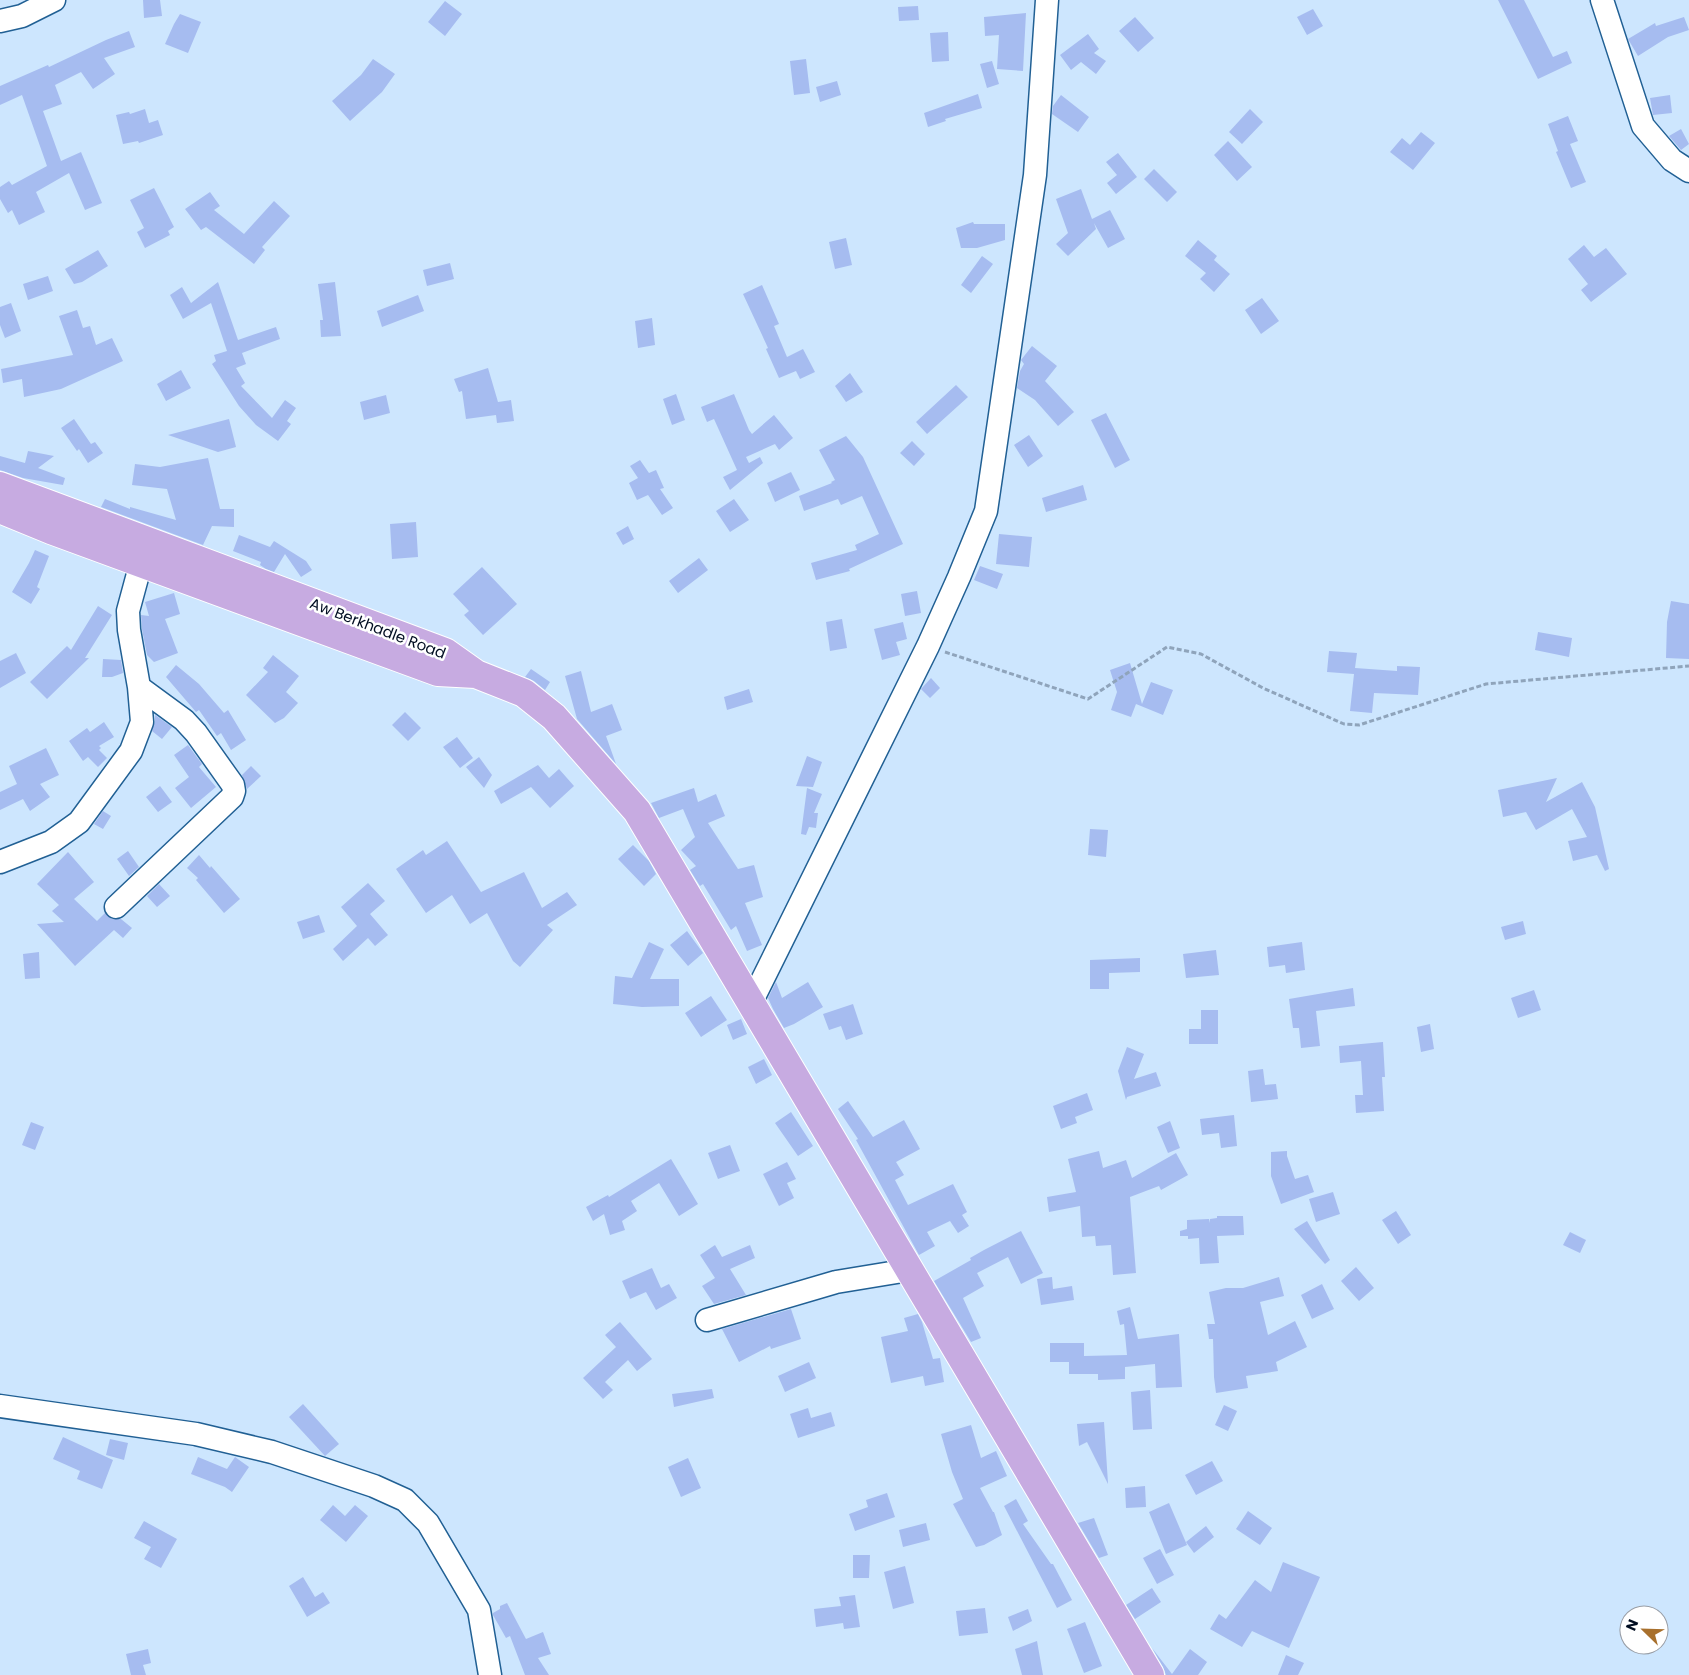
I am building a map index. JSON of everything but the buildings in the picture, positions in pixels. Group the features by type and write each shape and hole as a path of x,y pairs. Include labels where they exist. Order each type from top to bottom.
{"main road":[{"name":"Aw Berkhadle Road","path":"0,486 446,652 476,674"},
{"name":"Aw Berkhadle Road","path":"0,509 438,672 476,674"},
{"path":"476,674 524,693 554,717 637,811 1143,1670"}],"street":[{"path":"0,21 22,16 54,0"},
{"path":"751,1003 928,646 986,511 1035,175 1047,0"},
{"path":"1602,0 1643,126 1672,160 1689,172"},
{"path":"0,862 52,842 79,822 131,751 142,722 128,630 128,611 141,562"},
{"path":"116,907 232,797 234,791 233,785 196,733 184,720 138,687"},
{"path":"707,1320 836,1282 909,1270"},
{"path":"0,1406 196,1434 272,1452 374,1486 405,1500 428,1523 479,1610 490,1675"}],"path":[{"path":"928,646 1088,700 1167,647 1201,654 1263,688 1344,724 1351,725 1359,725 1486,684 1689,666"}]}
